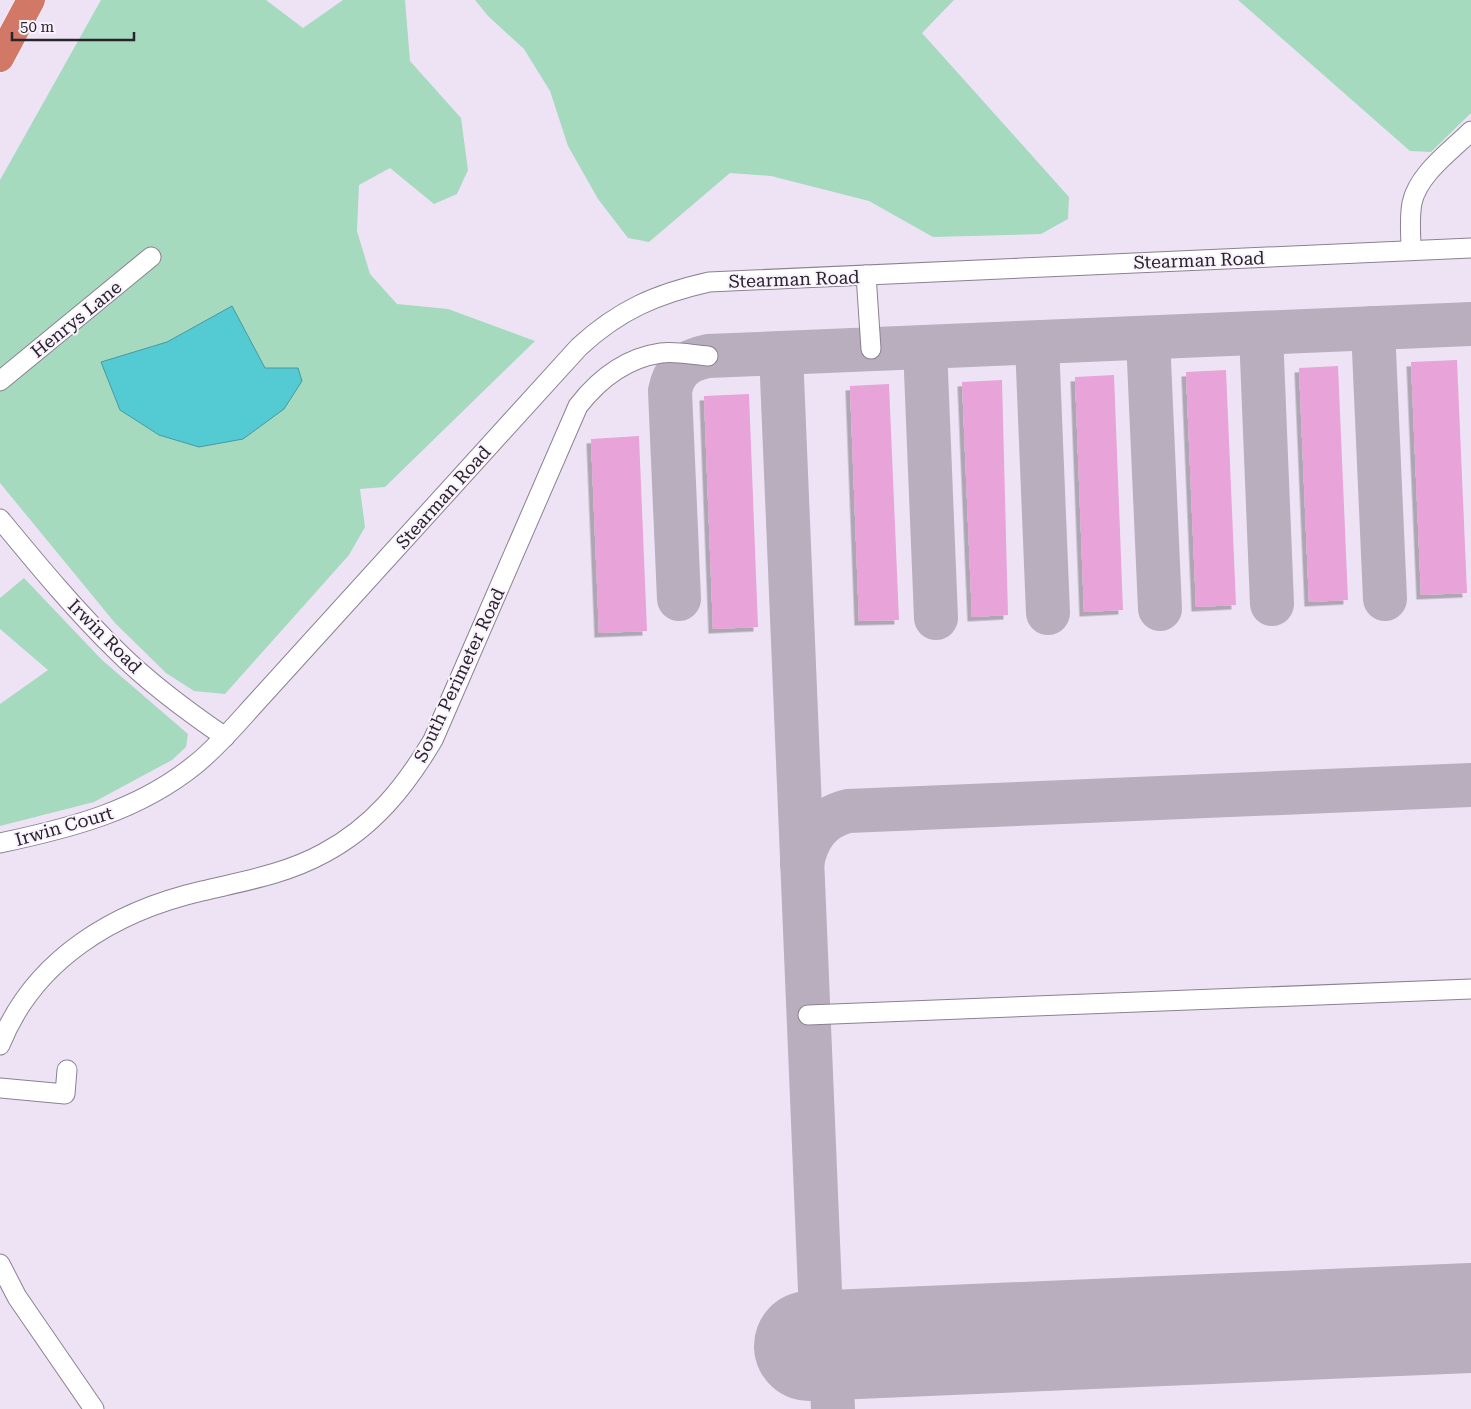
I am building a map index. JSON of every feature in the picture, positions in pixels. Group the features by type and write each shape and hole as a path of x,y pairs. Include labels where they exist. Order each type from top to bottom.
{"highway":[{"path":"0,58 31,0"}],"street":[{"path":"1411,250 1412,202 1417,190 1430,172 1471,132"},
{"name":"Stearman Road","path":"225,737 579,347 600,328 650,299 709,282 1471,248"},
{"name":"Henrys Lane","path":"0,381 151,257"},
{"path":"866,276 871,349"},
{"name":"South Perimeter Road","path":"0,1045 12,1021 41,980 72,950 109,924 156,903 266,877 296,866 348,839 392,801 412,775 432,740 578,406 601,379 615,370 645,357 663,353 708,356"},
{"name":"Irwin Road","path":"0,519 79,613 118,652 184,708 225,737"},
{"name":"Irwin Court","path":"0,843 62,830 127,807 156,793 181,776 225,737"},
{"path":"808,1015 1471,989"},
{"path":"0,1088 65,1094 67,1070"},
{"path":"0,1264 17,1297 94,1409"}],"green space":[{"path":"101,0 266,0 303,28 343,0 405,0 410,61 461,118 468,170 457,194 434,204 390,168 359,185 357,231 370,274 397,304 448,309 535,341 385,487 360,489 365,527 349,555 225,694 194,691 166,673 115,623 0,483 0,180"},
{"path":"475,0 954,0 922,33 1069,197 1068,219 1041,234 933,237 869,201 771,176 730,173 649,242 628,238 598,199 568,146 550,91 524,49 488,16"},
{"path":"1238,0 1471,0 1471,113 1431,152 1410,151"},
{"path":"24,578 102,660 188,734 186,747 172,760 94,802 0,826 0,704 48,670 0,629 0,598"}],"water":[{"path":"232,306 265,368 298,368 302,381 284,409 243,439 199,447 159,435 120,410 101,362 167,342"}],"building":[{"path":"1457,360 1467,593 1421,595 1411,362"},
{"path":"1338,366 1348,600 1309,602 1299,368"},
{"path":"1226,370 1236,605 1196,607 1186,372"},
{"path":"1114,375 1123,610 1084,612 1075,377"},
{"path":"1002,380 1008,615 972,617 962,382"},
{"path":"889,384 899,620 859,621 850,386"},
{"path":"749,394 758,627 713,629 704,396"},
{"path":"639,436 647,631 599,633 591,439"}],"taxiway":[{"path":"679,599 670,391 678,371 694,360 708,356 1471,324"},
{"path":"1373,328 1385,599"},
{"path":"1261,333 1272,604"},
{"path":"1148,338 1160,609"},
{"path":"1037,344 1048,613"},
{"path":"925,347 936,618"},
{"path":"781,353 820,1290 830,1346 833,1409"},
{"path":"802,864 807,845 816,830 830,818 848,811 1471,785"}],"runway":[{"path":"809,1346 1471,1318"}]}
